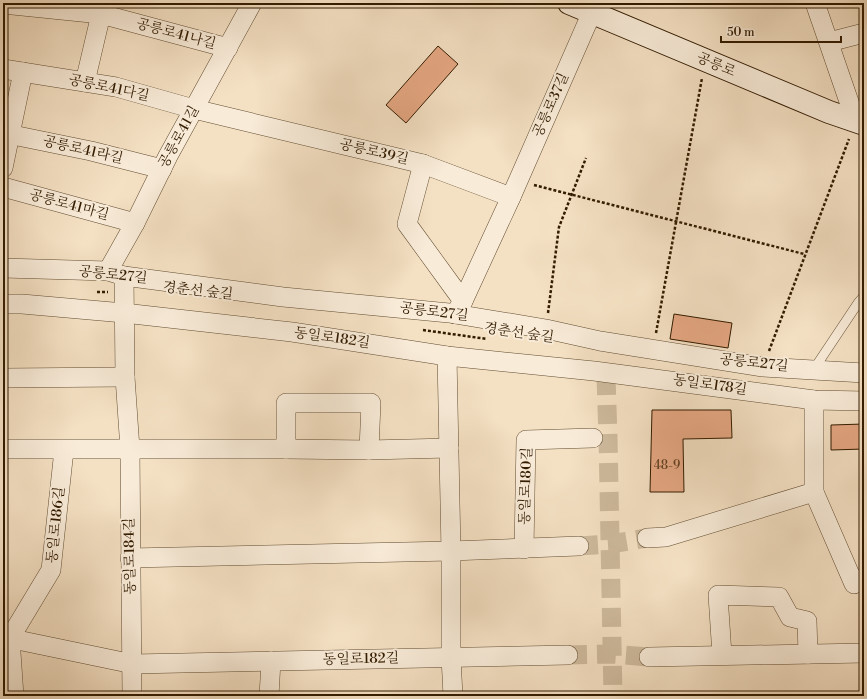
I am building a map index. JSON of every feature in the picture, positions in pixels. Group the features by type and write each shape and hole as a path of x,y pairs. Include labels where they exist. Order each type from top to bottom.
{"street":[{"name":"공릉로41길","path":"119,280 135,222 194,109 252,3"},
{"name":"공릉로","path":"569,3 594,8 706,60 861,121"},
{"path":"815,3 861,121"},
{"name":"공릉로41나길","path":"3,4 102,8 228,48"},
{"path":"85,82 102,8"},
{"name":"공릉로37길","path":"459,308 514,189 594,8"},
{"path":"829,42 864,33"},
{"name":"공릉로41다길","path":"3,69 116,87 194,109"},
{"path":"3,168 7,134 23,72"},
{"name":"공릉로39길","path":"194,109 423,164 407,224 459,308"},
{"name":"공릉로41라길","path":"7,134 91,151 162,169"},
{"path":"423,164 514,189"},
{"name":"공릉로41마길","path":"3,187 135,222"},
{"name":"공릉로27길","path":"3,268 383,306 459,308 600,341 763,367 864,373"},
{"name":"동일로184길","path":"119,280 124,313 125,377 130,449 130,558 133,664 132,696"},
{"path":"3,304 22,304 124,313"},
{"name":"동일로182길","path":"124,313 292,332 447,356"},
{"path":"447,356 451,551 451,657 453,696"},
{"name":"동일로178길","path":"447,356 814,400 864,401"},
{"path":"3,378 125,377"},
{"path":"814,400 814,492 854,584 864,578"},
{"path":"286,449 286,403 371,403 370,450"},
{"name":"동일로180길","path":"524,549 526,440 593,438"},
{"path":"3,449 370,450 449,448"},
{"name":"동일로186길","path":"6,637 51,570 64,450"},
{"path":"647,538 666,537 814,492"},
{"path":"130,558 451,551 579,546"},
{"path":"722,656 718,595 779,597 790,617 807,620 808,654"},
{"path":"14,696 6,637 133,664"},
{"path":"649,657 864,653"},
{"path":"451,657 568,655"},
{"name":"동일로182길","path":"133,664 451,657"},
{"path":"269,696 271,661"}],"lane":[{"path":"814,369 858,302 864,296"}],"path":[{"path":"653,349 706,60"},
{"path":"763,367 861,121"},
{"path":"546,329 559,227 586,158"},
{"path":"514,189 804,254"},
{"path":"94,291 119,280"},
{"name":"경춘선 숲길","path":"418,329 488,339"}],"building":[{"path":"438,46 458,64 406,123 386,105"},
{"path":"674,314 732,323 728,348 670,339"},
{"path":"652,410 731,410 732,438 683,439 684,492 650,492"},
{"path":"864,424 864,449 831,450 831,425"}],"tunnel":[{"path":"606,376 613,696"},
{"path":"579,546 610,544 647,538"},
{"path":"568,655 612,654 649,657"}]}
